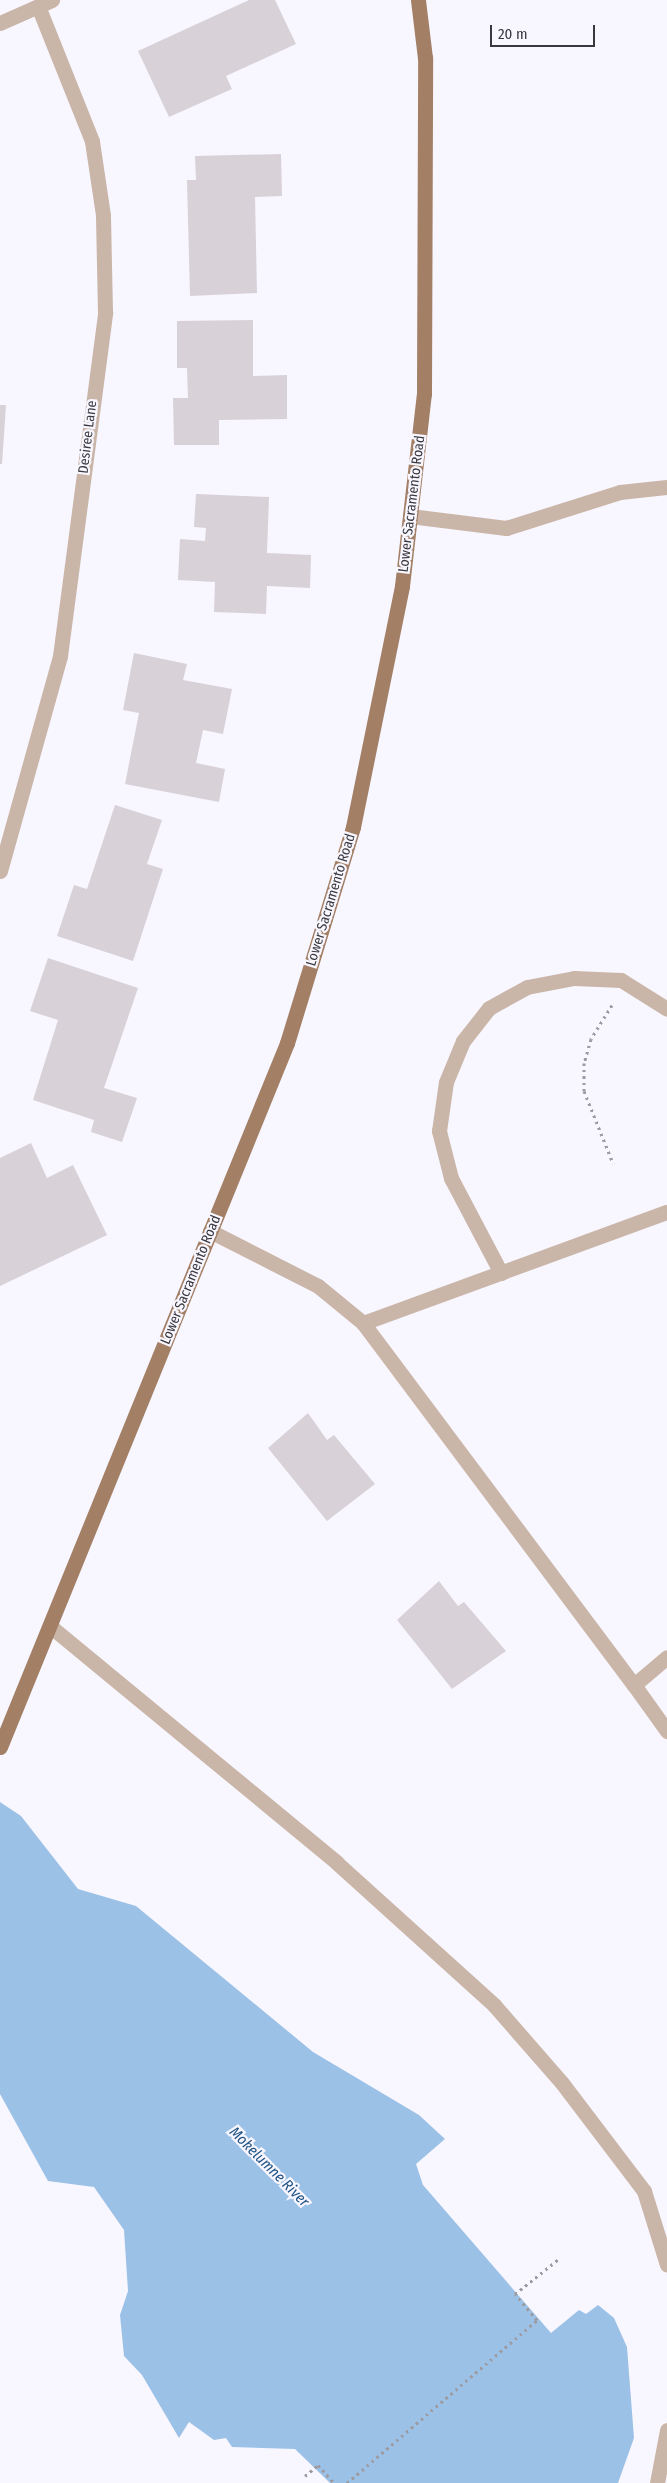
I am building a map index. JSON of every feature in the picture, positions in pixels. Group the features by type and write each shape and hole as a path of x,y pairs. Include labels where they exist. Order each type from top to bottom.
{"main road":[{"name":"Lower Sacramento Road","path":"0,1747 287,1043 353,828 402,586 424,394 425,58 418,0"}],"street":[{"path":"0,24 45,3"},
{"name":"Desiree Lane","path":"0,871 60,656 105,312 103,216 92,141 45,3"},
{"path":"410,516 506,528 620,492 667,487"},
{"path":"501,1273 451,1178 439,1131 446,1082 463,1041 489,1008 527,987 574,978 612,980 645,993 667,1009"},
{"path":"363,1323 667,1212"},
{"path":"210,1230 318,1286 363,1323 667,1731"},
{"path":"50,1626 337,1863 494,2005 562,2083 644,2191 667,2265"},
{"path":"634,1685 667,1657"},
{"path":"657,2483 667,2430"}],"path":[{"path":"613,1163 584,1091 584,1063 611,1006 645,993"},
{"path":"348,2483 537,2320 514,2294 560,2258"},
{"path":"305,2476 318,2465 334,2483"}],"water":[{"name":"Mokelumne River","path":"0,1802 21,1816 78,1889 136,1906 313,2052 419,2115 445,2139 416,2164 423,2185 551,2333 579,2310 586,2314 598,2305 614,2318 627,2347 634,2438 618,2483 330,2483 295,2449 232,2447 226,2438 214,2440 189,2422 179,2438 142,2375 124,2356 120,2315 128,2291 124,2230 94,2187 48,2181 0,2094"}],"building":[{"path":"249,0 275,0 296,44 226,76 232,89 169,117 138,51"},
{"path":"281,154 282,196 255,197 257,293 190,296 187,180 196,180 195,156"},
{"path":"253,320 253,376 287,375 287,419 219,420 219,445 174,445 173,398 188,398 187,368 177,368 177,321"},
{"path":"0,405 6,405 2,464 0,464"},
{"path":"196,494 269,497 267,553 311,555 310,588 267,586 266,614 214,612 215,582 178,580 180,539 205,541 206,528 194,527"},
{"path":"134,653 187,664 183,680 232,689 223,734 203,730 196,763 225,769 219,802 125,784 139,713 123,710"},
{"path":"115,805 162,820 147,864 163,869 133,961 57,936 74,885 87,889"},
{"path":"48,958 138,988 104,1088 137,1098 122,1142 91,1132 94,1120 33,1100 58,1020 30,1011"},
{"path":"31,1143 47,1178 73,1165 107,1235 0,1286 0,1158"},
{"path":"308,1413 327,1440 334,1435 375,1484 327,1521 268,1448"},
{"path":"439,1581 458,1606 464,1602 506,1651 452,1689 397,1620"}]}
